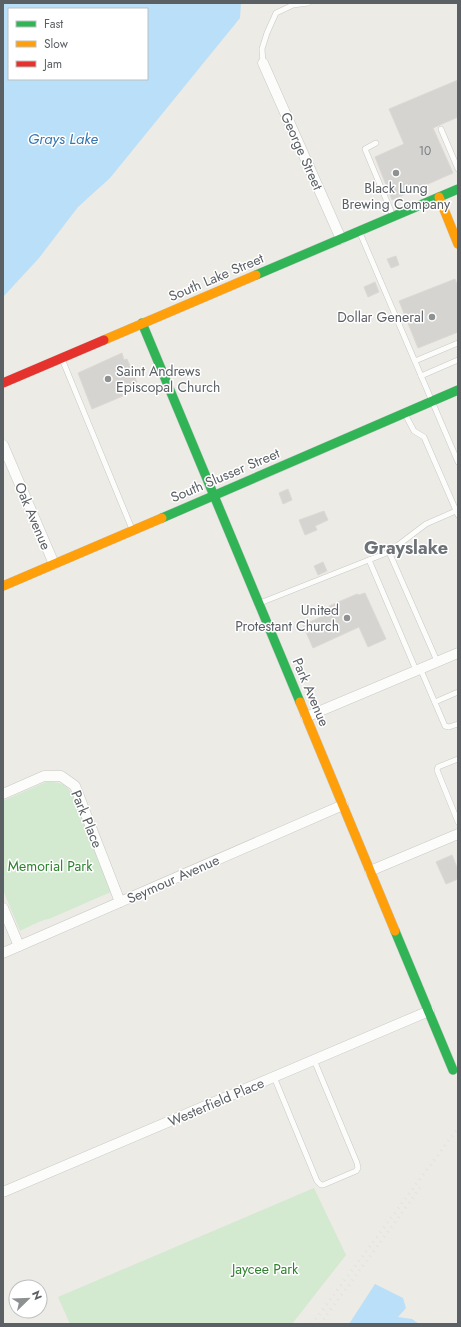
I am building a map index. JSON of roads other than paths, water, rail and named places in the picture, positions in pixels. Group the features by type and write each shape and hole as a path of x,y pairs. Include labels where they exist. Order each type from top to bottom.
{"street":[{"name":"George Street","path":"263,63 341,239"},
{"name":"South Lake Street","path":"3,382 458,189"},
{"path":"439,197 458,244"},
{"name":"Park Avenue","path":"142,323 453,1070"},
{"name":"South Slusser Street","path":"3,586 458,390"},
{"name":"Oak Avenue","path":"3,445 54,564"},
{"path":"306,717 458,652"},
{"name":"Park Place","path":"3,794 44,776 61,776 76,786 120,902"},
{"name":"Seymour Avenue","path":"3,953 343,805"},
{"path":"370,871 458,834"},
{"path":"3,908 19,946"},
{"name":"Westerfield Place","path":"3,1192 429,1011"}],"lane":[{"path":"263,63 262,49 276,13 293,5 308,3"},
{"path":"441,129 458,169"},
{"path":"376,144 365,149 393,217"},
{"path":"359,231 414,361 455,447 458,462"},
{"path":"414,361 458,343"},
{"path":"61,358 132,530"},
{"path":"421,376 458,360"},
{"path":"259,603 389,552 426,524 457,512 424,437 414,431 405,413"},
{"path":"389,552 437,661"},
{"path":"369,560 445,726 449,728 458,724"},
{"path":"435,702 458,692"},
{"path":"458,759 438,767 437,770 458,822"},
{"path":"274,1077 320,1185 356,1171 358,1168 357,1163 314,1060"}],"water":[{"name":"Grays Lake","path":"3,3 241,3 240,18 110,178 78,207 39,258 3,297"},
{"path":"375,1284 403,1298 406,1308 398,1317 412,1319 419,1324 349,1324"}],"railway":[{"path":"312,1324 458,1128"},
{"path":"320,1324 423,1184"}],"place":[{"name":"Black Lung Brewing Company","path":"396,173"},
{"name":"Dollar General","path":"432,317"},
{"name":"Saint Andrews Episcopal Church","path":"108,379"},
{"name":"United Protestant Church","path":"347,618"}],"district":[{"name":"Grayslake","path":"406,548"}],"park label":[{"name":"Memorial Park","path":"50,866"},
{"name":"Jaycee Park","path":"265,1269"}]}
